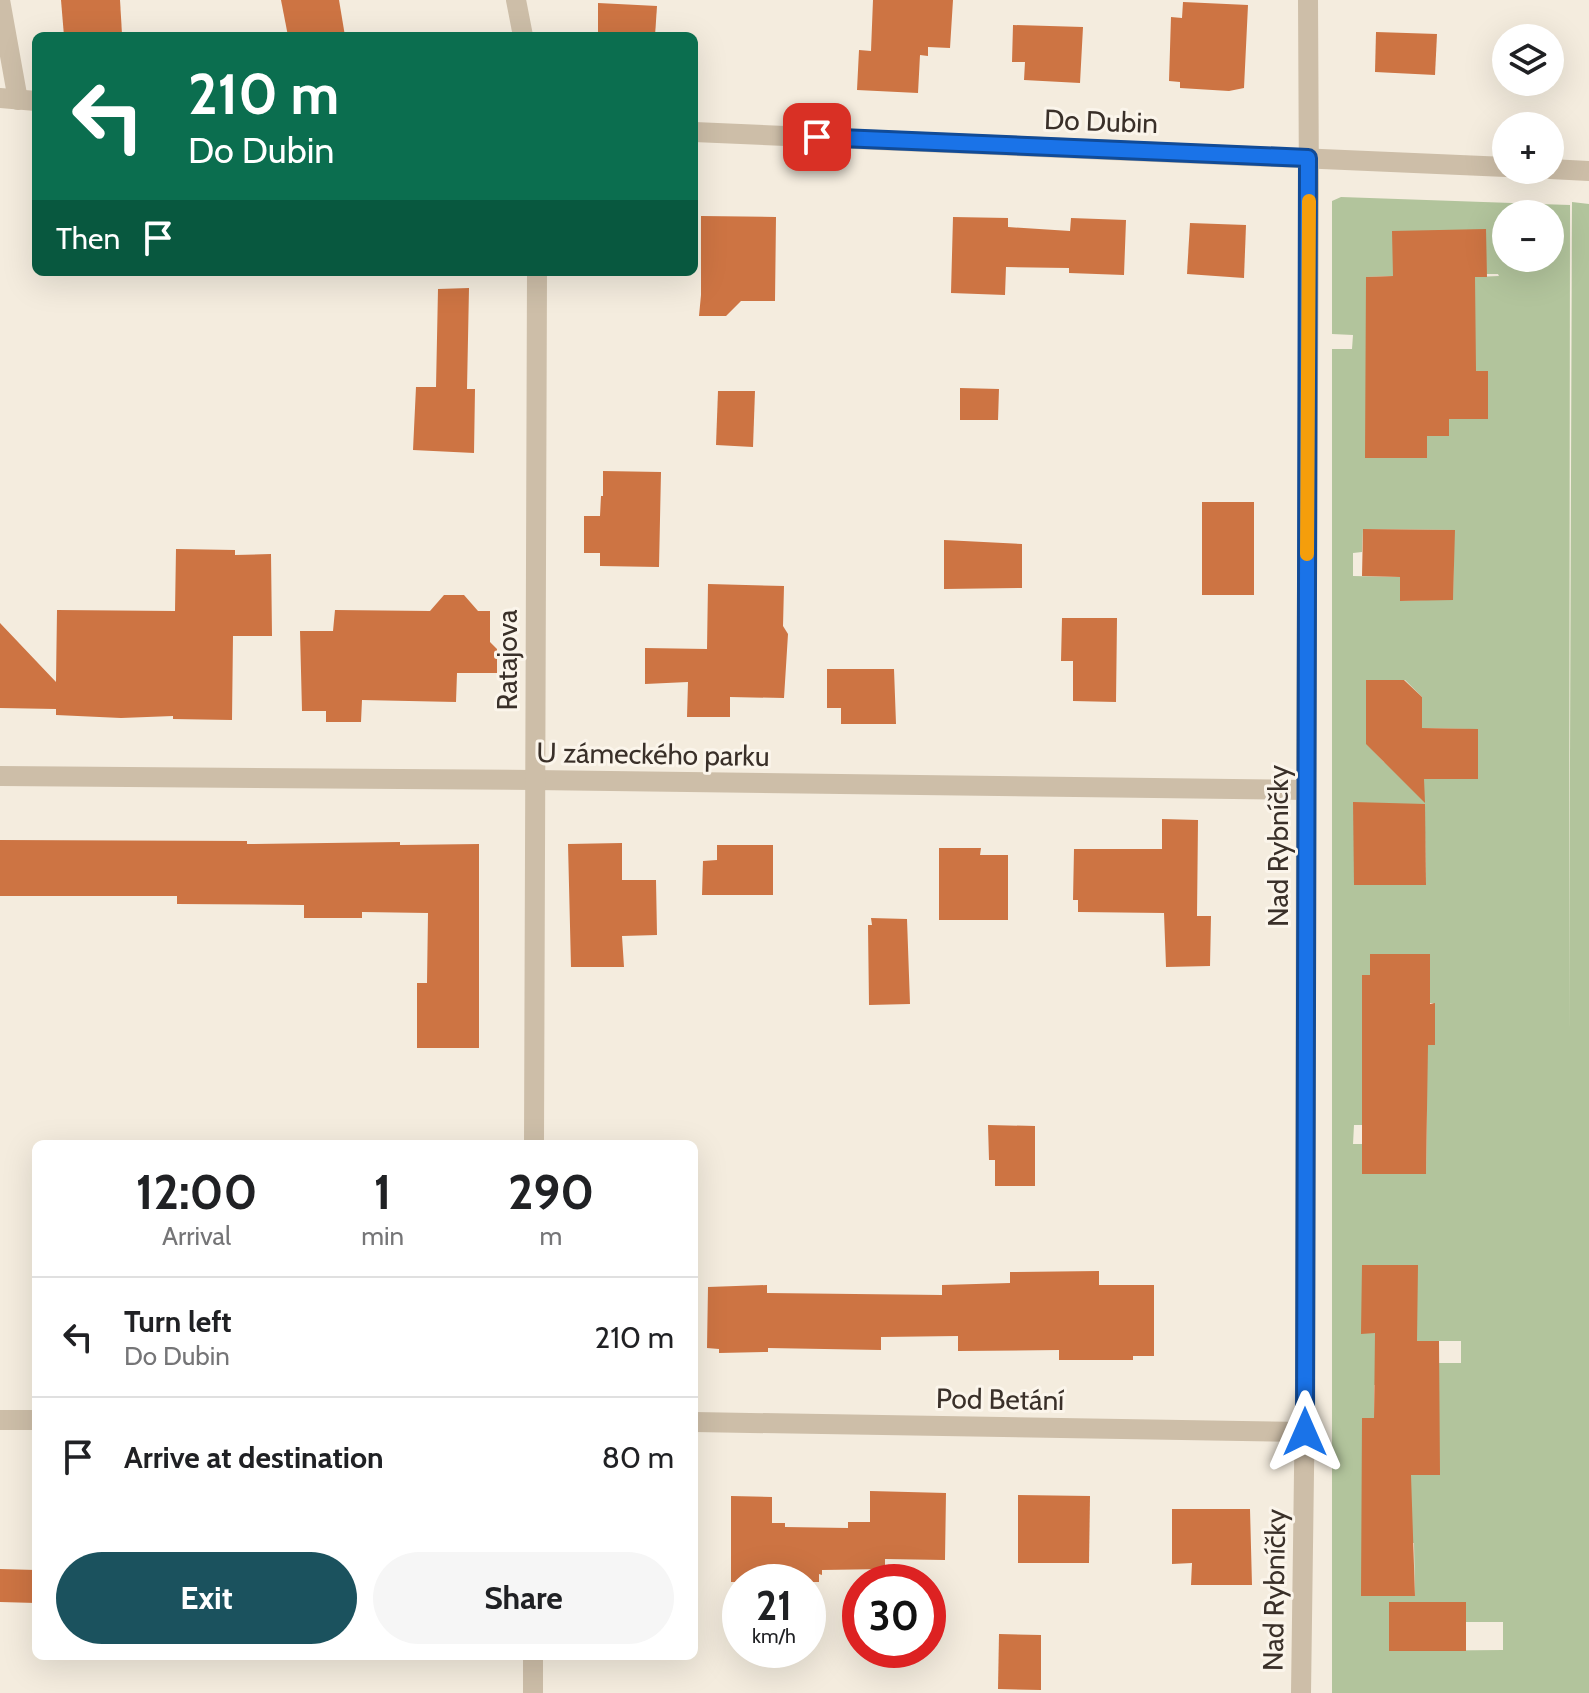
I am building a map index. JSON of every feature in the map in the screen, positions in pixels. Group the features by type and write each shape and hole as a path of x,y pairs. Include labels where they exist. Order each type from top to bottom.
{"street":[{"path":"0,0 18,100"},
{"path":"516,0 522,32"},
{"name":"Nad Rybníčky","path":"1301,1693 1305,1432 1308,0"},
{"name":"Do Dubin","path":"698,132 1492,166"},
{"path":"1564,170 1589,171"},
{"name":"Ratajova","path":"534,1140 537,276"},
{"name":"U zámeckého parku","path":"0,776 1306,790"},
{"path":"0,1420 32,1420"},
{"name":"Pod Betání","path":"698,1422 1305,1432"},
{"path":"533,1660 533,1693"}],"green space":[{"path":"1341,197 1492,202 1492,272 1564,272 1564,205 1570,205 1569,1035 1572,202 1589,204 1589,1693 1332,1693 1332,349 1352,349 1353,335 1332,334 1332,201","holes":["1393,231 1487,274 1499,276 1475,277 1366,323 1366,277 1393,276","1366,371 1488,371 1488,419 1449,419 1449,436 1427,436","1363,529 1454,530 1453,599 1400,601 1400,577 1353,576 1353,553 1362,552","1405,680 1422,697 1422,728 1469,729 1478,738 1478,779 1434,779 1384,762 1366,743 1366,681","1413,831 1425,832 1426,885 1354,884","1370,954 1429,954 1430,1003 1434,1003 1362,1045 1362,976 1370,975","1362,1105 1427,1105 1426,1174 1362,1174 1362,1144 1353,1144 1354,1125 1362,1125","1362,1265 1417,1266 1383,1333 1362,1333","1420,1341 1461,1341 1461,1363 1420,1363","1374,1385 1427,1385 1439,1419 1439,1475 1411,1475 1411,1493 1362,1492 1362,1419 1374,1418","1362,1543 1414,1543 1415,1596 1362,1596","1434,1602 1465,1602 1466,1622 1503,1622 1503,1650 1389,1651 1433,1618"]}],"building":[{"path":"61,0 120,0 122,32 64,32"},
{"path":"281,0 339,0 344,32 287,32"},
{"path":"873,0 953,0 950,48 928,47 928,56 920,55 918,93 857,90 859,50 871,51"},
{"path":"1183,2 1248,5 1244,88 1229,91 1180,88 1180,82 1169,81 1171,17 1182,18"},
{"path":"598,3 657,6 655,32 598,32"},
{"path":"1013,25 1083,27 1080,83 1024,80 1025,62 1012,62"},
{"path":"1376,32 1437,34 1435,75 1375,72"},
{"path":"701,216 776,217 775,301 741,301 726,316 699,316"},
{"path":"953,217 1008,218 1008,227 1070,231 1071,218 1126,220 1124,275 1069,273 1069,268 1006,267 1005,295 951,293"},
{"path":"1190,223 1246,225 1244,278 1187,274"},
{"path":"1486,229 1487,277 1475,277 1476,371 1488,371 1488,419 1449,419 1449,436 1427,436 1427,458 1365,458 1366,277 1393,276 1392,231"},
{"path":"469,288 467,389 475,389 474,453 413,450 416,387 436,387 438,289"},
{"path":"960,388 999,389 998,420 960,420"},
{"path":"718,391 755,391 753,447 716,445"},
{"path":"603,471 661,472 659,567 600,566 600,553 584,553 584,516 600,516"},
{"path":"1202,502 1254,502 1254,595 1202,595"},
{"path":"1363,529 1455,530 1453,600 1400,601 1400,577 1362,576"},
{"path":"944,540 1022,544 1022,588 944,589"},
{"path":"176,549 235,550 235,555 271,554 272,636 233,636 232,720 56,715 56,709 0,708 0,623 56,682 57,610 175,611"},
{"path":"708,584 784,586 783,626 788,634 784,698 730,697 730,717 687,717 688,682 645,684 645,648 707,649"},
{"path":"444,595 464,595 478,611 490,611 490,642 497,649 497,673 457,673 456,702 362,700 361,722 326,722 326,711 302,711 300,631 333,631 335,610 430,611"},
{"path":"1062,618 1117,618 1116,702 1073,701 1073,661 1061,661"},
{"path":"827,669 894,669 896,724 841,724 841,708 827,708"},
{"path":"1366,680 1404,680 1422,697 1422,728 1478,729 1478,779 1424,779 1425,803 1366,744"},
{"path":"1353,802 1425,804 1426,885 1354,885"},
{"path":"1162,819 1198,820 1197,916 1211,916 1210,966 1166,967 1164,913 1078,912 1078,900 1073,900 1074,849 1162,849"},
{"path":"0,840 479,844 479,1048 417,1048 417,983 427,983 428,913 362,912 362,918 304,918 304,905 177,904 177,896 0,896"},
{"path":"622,843 622,880 656,880 657,935 622,936 624,967 571,967 568,844"},
{"path":"717,845 773,845 773,895 702,895 703,861 717,860"},
{"path":"939,848 981,848 980,855 1008,855 1008,920 939,920"},
{"path":"871,918 907,919 910,1004 869,1005 868,925 872,925"},
{"path":"1370,954 1430,954 1430,1004 1435,1003 1435,1045 1428,1045 1426,1174 1362,1174 1362,975 1370,975"},
{"path":"988,1125 1035,1126 1035,1186 995,1186 995,1160 989,1160"},
{"path":"1362,1265 1418,1265 1417,1341 1439,1341 1440,1475 1411,1475 1415,1596 1361,1596 1362,1418 1374,1418 1375,1333 1361,1334"},
{"path":"1099,1271 1099,1285 1154,1285 1154,1356 1133,1356 1133,1360 1059,1360 1059,1350 958,1351 958,1336 881,1337 881,1350 768,1348 768,1352 719,1353 719,1349 707,1348 708,1287 767,1285 767,1293 942,1295 942,1285 1010,1283 1010,1272"},
{"path":"870,1491 946,1493 945,1560 885,1559 885,1564 842,1564 842,1570 826,1570 826,1564 731,1564 731,1496 772,1497 772,1523 785,1523 785,1527 848,1528 848,1522 870,1522"},
{"path":"1018,1495 1090,1496 1089,1563 1018,1563"},
{"path":"1172,1509 1250,1509 1252,1585 1191,1585 1192,1563 1172,1564"},
{"path":"0,1569 32,1570 32,1603 0,1602"},
{"path":"1389,1602 1466,1602 1466,1651 1389,1651"},
{"path":"999,1634 1041,1635 1041,1690 998,1689"}],"slow traffic":[{"path":"1307,554 1309,201"}],"route":[{"path":"817,137 1308,158 1305,1432"}]}
